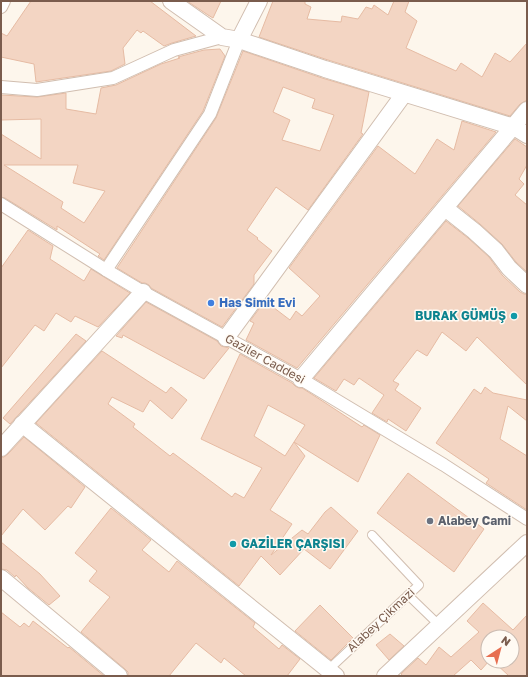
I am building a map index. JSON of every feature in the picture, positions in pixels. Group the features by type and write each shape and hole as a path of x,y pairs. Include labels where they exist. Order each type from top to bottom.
{"street":[{"path":"1,7 4,1"},
{"path":"171,1 222,38"},
{"path":"106,270 210,114 239,40 258,1"},
{"path":"1,87 37,90 113,78 174,50 222,38 239,40 521,131"},
{"path":"226,338 404,94"},
{"path":"301,379 445,208 521,131 527,110"},
{"name":"Gaziler Caddesi","path":"1,204 143,292 301,379 444,465 527,519"},
{"path":"445,208 491,246 509,268 527,284"},
{"path":"1,448 143,292"},
{"path":"22,424 332,673"},
{"path":"385,676 527,543"},
{"path":"1,578 119,676"}],"lane":[{"name":"Alabey Çikmazi","path":"332,673 419,585 372,535"},
{"path":"408,595 439,626"}],"building":[{"path":"31,1 150,1 196,36 164,46 143,31 141,33 137,30 123,48 125,64 111,71 36,82 34,64 1,57 1,33 7,36"},
{"path":"187,1 221,1 213,18"},
{"path":"273,1 305,1 305,4 311,7 307,19 341,22 342,16 358,19 366,7 372,9 374,5 388,15 394,1 409,1 405,12 417,21 406,48 456,71 461,63 482,77 495,53 510,62 527,43 527,100 520,104 510,116 328,60 259,37"},
{"path":"220,49 225,56 203,111 104,260 98,256 100,254 57,226 57,230 1,197 1,134 41,159 41,119 1,120 1,95 37,97 66,93 66,109 96,114 101,88 116,85 161,64 180,58 178,57 204,50","holes":["4,165 78,165 73,183 105,191 84,223 61,208 63,202"]},
{"path":"243,51 322,78 369,92 361,133 363,134 308,210 276,187 247,230 272,251 254,275 254,284 222,327 117,268 216,118","holes":["283,87 315,99 312,108 334,115 320,151 282,140 290,120 273,112"]},
{"path":"462,121 496,132 297,368 246,340 254,323 250,321 265,301 290,320 296,311 302,316 320,296 289,268 378,146 415,174 437,139 454,150"},
{"path":"515,139 527,147 527,165 519,179 524,184 515,195 527,205 527,272 516,262 502,244 458,206"},
{"path":"446,221 489,257 502,275 520,292 527,294 527,385 477,337 466,351 442,332 427,356 417,350 393,381 399,384 395,390 421,408 406,431 388,419 387,422 372,413 384,395 359,378 354,385 344,379 336,391 314,378"},
{"path":"28,230 53,246 50,259 84,281 91,269 130,293 98,327 75,316 71,322 56,313 44,331 35,325 1,368 1,268"},
{"path":"146,302 217,341 221,346 229,348 204,379 123,335 122,338 116,336"},
{"path":"76,334 86,341 10,424 3,418"},
{"path":"102,351 166,393 171,387 187,400 172,419 150,400 143,412 112,397 108,404 135,424 133,427 170,456 173,453 232,497 235,493 244,498 262,468 201,439 240,354 295,386 302,388 362,427 364,425 380,435 358,482 294,442 305,456 270,510 292,524 271,555 302,530 308,534 325,512 331,507 358,531 330,569 304,549 280,575 261,556 239,586 36,423","holes":["268,405 305,425 285,456 254,436"]},
{"path":"485,387 493,393 527,400 527,421 508,406 500,439 527,456 527,510 486,483 489,479 436,443 474,389 481,394"},
{"path":"24,437 85,487 71,508 68,506 45,530 23,509 1,536 1,457 8,454"},
{"name":"Alabey Cami","path":"408,473 484,529 454,572 377,513"},
{"path":"111,508 151,540 142,550 169,572 177,561 255,623 253,627 279,649 282,645 300,659 287,676 246,676 224,658 221,663 196,643 169,676 128,676 128,672 125,669 81,632 110,597 89,581 97,571 75,553"},
{"path":"1,542 40,574 60,596 49,605 28,588 16,575 15,577 7,570 1,569"},
{"path":"483,603 512,629 480,629 480,669 471,660 453,676 403,676 401,674 418,658 426,665 439,647 451,657 479,632 467,621"},
{"path":"320,605 353,638 331,660 295,631"},
{"path":"1,612 20,627 24,623 29,627 33,621 68,648 69,647 104,676 1,676"},
{"path":"527,615 527,676 509,676 502,669 520,669 520,629 514,629"},
{"path":"390,634 404,646 389,660 376,645"}],"place":[{"name":"Has Simit Evi","path":"211,303"},
{"name":"BURAK GÜMÜŞ","path":"514,316"},
{"name":"Alabey Cami","path":"430,521"},
{"name":"GAZİLER ÇARŞISI","path":"233,544"}]}
